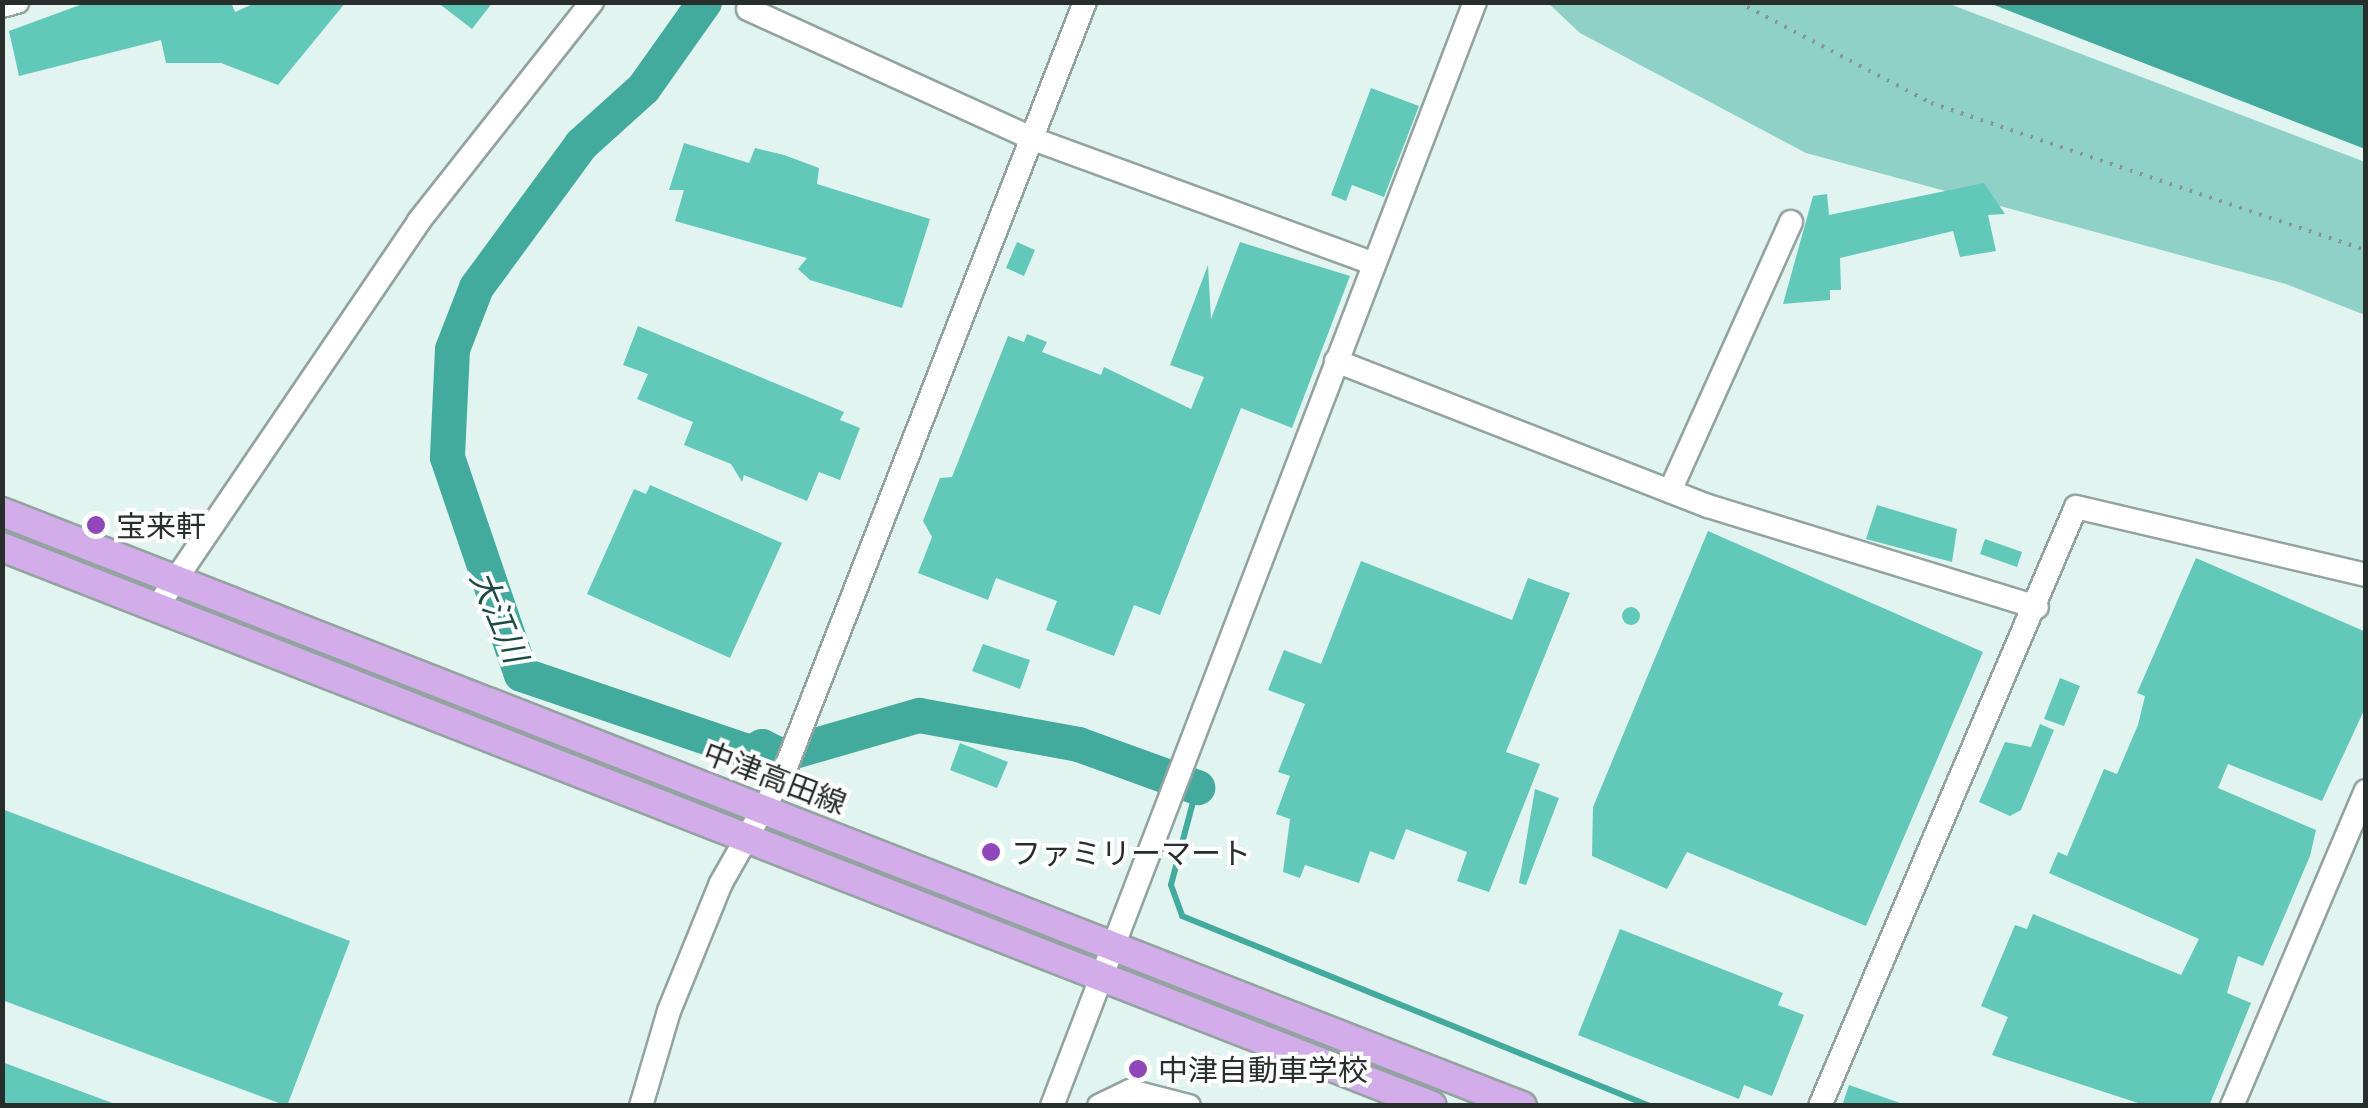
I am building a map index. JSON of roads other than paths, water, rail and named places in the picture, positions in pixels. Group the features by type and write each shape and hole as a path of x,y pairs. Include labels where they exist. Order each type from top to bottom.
{"main road":[{"name":"中津高田線","path":"2,512 1522,1106"},
{"path":"2,547 748,834 1432,1106"}],"street":[{"path":"2,6 17,2"},
{"path":"157,606 172,578 419,221 592,2"},
{"path":"641,1106 669,1011 748,834 766,808 1085,2"},
{"path":"1052,1106 1107,977 1336,361 1475,3"},
{"path":"748,9 1034,138 1374,264"},
{"path":"1670,491 1790,222"},
{"path":"1336,361 1670,491 2037,606"},
{"path":"1820,1106 2076,508 2366,576"},
{"path":"2232,1106 2366,791"},
{"path":"1099,1106 1130,1092 1190,1106"}],"waterway":[{"name":"大江川","path":"704,2 643,88 581,144 476,287 452,349 447,457 521,674 750,752 762,746 780,755 919,715 1078,744 1197,787"},
{"path":"1197,787 1171,885 1182,916 1650,1106"}],"place":[{"name":"宝来軒","path":"96,525"},
{"name":"ファミリーマート","path":"991,852"},
{"name":"中津自動車学校","path":"1138,1069"}]}
